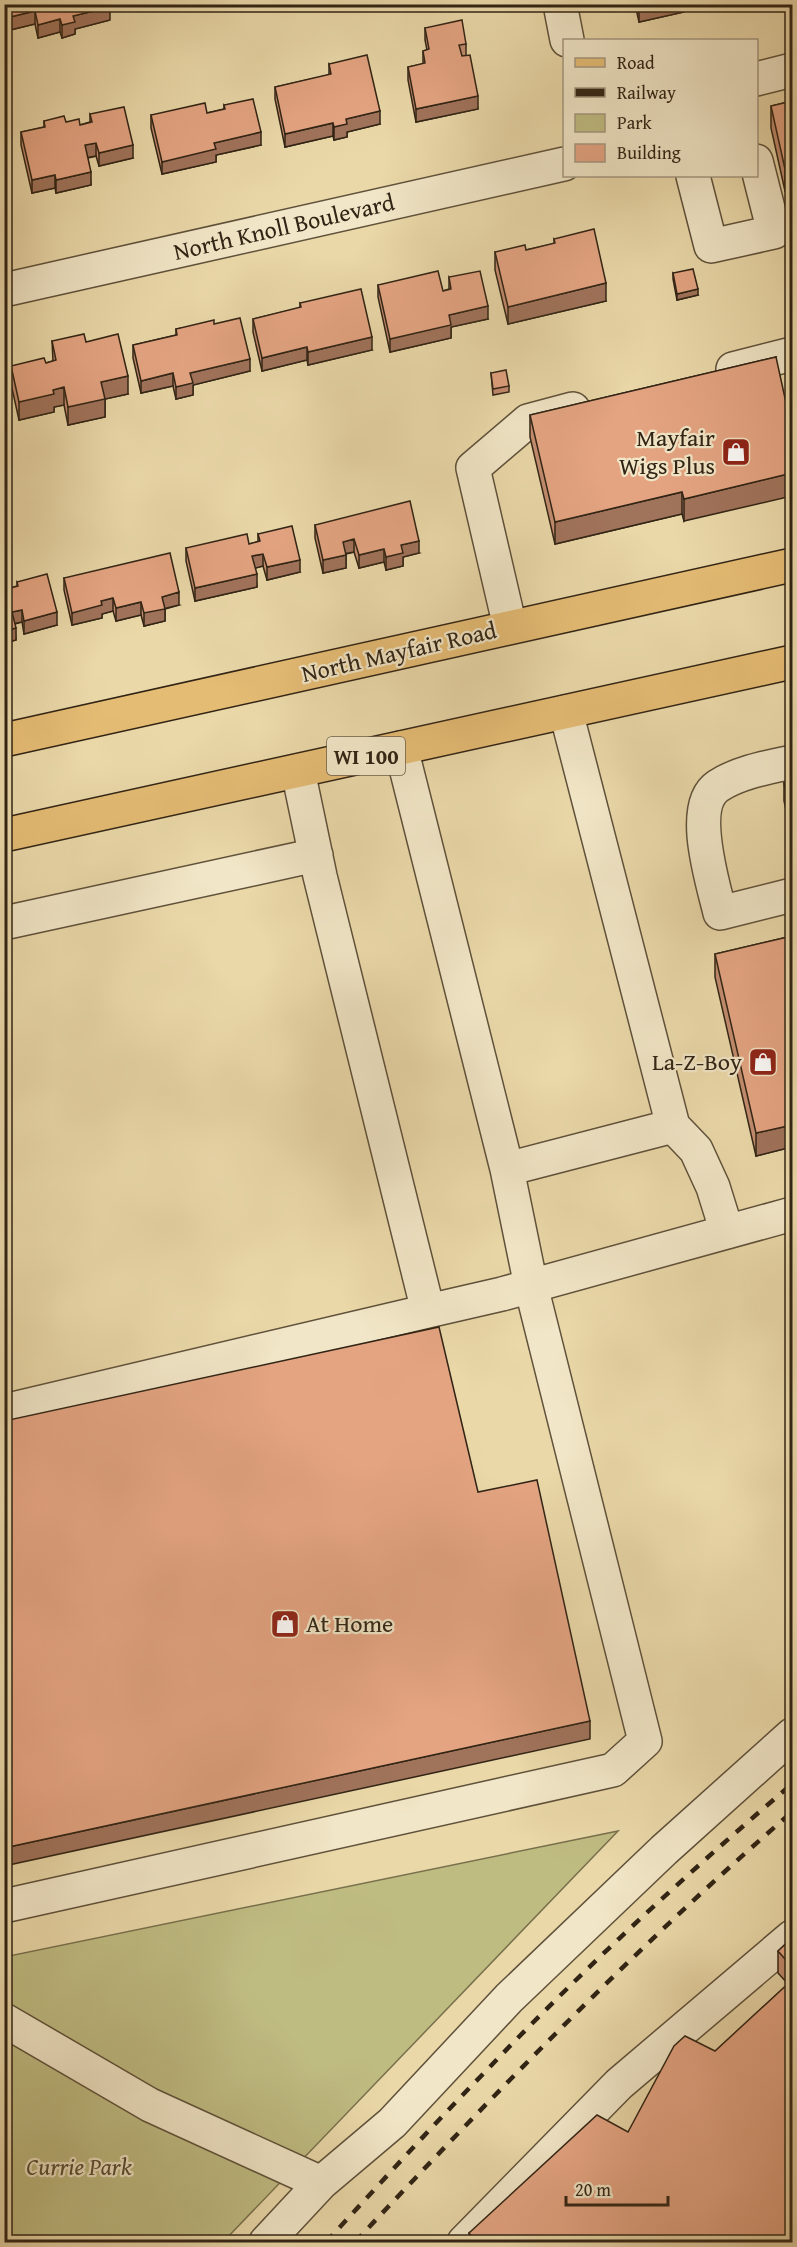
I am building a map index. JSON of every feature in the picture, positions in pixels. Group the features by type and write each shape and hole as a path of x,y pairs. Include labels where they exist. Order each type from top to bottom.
{"main road":[{"name":"North Mayfair Road","path":"4,740 792,565"},
{"name":"WI 100","path":"4,835 792,662"}],"street":[{"path":"560,4 567,39"},
{"path":"758,78 792,70"},
{"name":"North Knoll Boulevard","path":"4,290 563,164"},
{"path":"693,177 711,246 774,232 758,169"},
{"path":"700,377 792,354"},
{"path":"510,627 473,468 528,421 597,403"},
{"path":"566,712 674,1126 696,1150 713,1187 727,1232"},
{"path":"4,1906 612,1770 645,1741 531,1286 507,1168 401,748"},
{"path":"792,762 759,769 716,786 702,813 705,845 720,913 792,896"},
{"path":"298,771 316,855 428,1311"},
{"path":"4,923 316,855"},
{"path":"507,1168 674,1126"},
{"path":"4,1411 531,1286 792,1214"},
{"path":"266,2242 321,2183 392,2123 509,1998 664,1850 792,1735"},
{"path":"464,2242 619,2084 792,1937"},
{"path":"4,2020 150,2105 321,2183"}],"green space":[{"name":"Currie Park","path":"618,1831 223,2242 5,2242 4,1957"}],"building":[{"path":"4,4 109,4 110,7 73,16 75,22 62,25 60,19 38,25 35,11 6,18"},
{"path":"638,4 660,4 639,9"},
{"path":"462,20 466,44 459,45 462,56 470,55 478,96 416,109 408,67 425,63 423,51 429,49 425,28"},
{"path":"367,55 380,111 346,119 347,124 334,127 333,123 285,134 275,87 331,74 329,64"},
{"path":"253,99 261,132 214,143 216,149 162,162 151,115 205,103 207,113 225,109 224,105"},
{"path":"792,101 792,167 785,169 771,106"},
{"path":"124,107 133,145 99,153 96,143 85,145 91,172 56,180 55,175 32,180 21,132 45,127 44,121 64,116 66,122 79,119 80,125 92,122 90,114"},
{"path":"594,229 606,283 508,307 495,252 525,245 526,250 555,243 554,239"},
{"path":"693,269 698,289 677,294 673,273"},
{"path":"438,271 443,291 451,289 449,277 480,271 488,306 449,315 451,325 390,339 378,285"},
{"path":"361,289 372,337 308,352 307,347 262,358 253,319 301,307 300,303"},
{"path":"240,318 250,359 190,373 193,383 176,387 173,373 141,381 133,345 177,335 176,329 214,320 214,324"},
{"path":"84,334 86,342 118,334 128,376 101,382 105,399 68,407 64,387 53,390 54,394 19,402 11,366 44,358 46,363 56,360 52,341"},
{"path":"776,357 792,430 792,473 684,499 682,492 555,522 530,415"},
{"path":"506,370 509,386 493,389 491,373"},
{"path":"4,395 9,411 4,412"},
{"path":"410,501 419,541 401,545 403,553 386,557 384,549 359,555 354,539 343,542 346,555 323,560 315,525"},
{"path":"292,526 300,560 267,567 263,554 252,556 257,574 195,588 186,548 247,534 249,544 260,541 258,534"},
{"path":"170,553 179,592 162,597 165,609 144,613 141,602 116,608 113,598 101,601 102,605 72,613 64,578"},
{"path":"47,574 57,612 24,621 22,610 12,612 16,628 4,631 4,585 7,589 18,586 17,582"},
{"path":"792,781 792,819 784,783"},
{"name":"La-Z-Boy","path":"792,936 792,1125 756,1133 715,954"},
{"name":"At Home","path":"439,1327 478,1492 537,1480 590,1721 4,1848 4,1421"},
{"path":"792,1938 792,1967 778,1951"},
{"path":"792,1980 792,2242 477,2242 469,2233 597,2115 628,2132 674,2046 685,2036 715,2051"}],"railway":[{"path":"326,2242 444,2115 558,1998 712,1853 792,1784"},
{"path":"355,2242 568,2021 678,1915 792,1812"}],"place":[{"name":"Mayfair Wigs Plus","path":"736,452"},
{"name":"La-Z-Boy","path":"763,1062"},
{"name":"At Home","path":"285,1624"}]}
